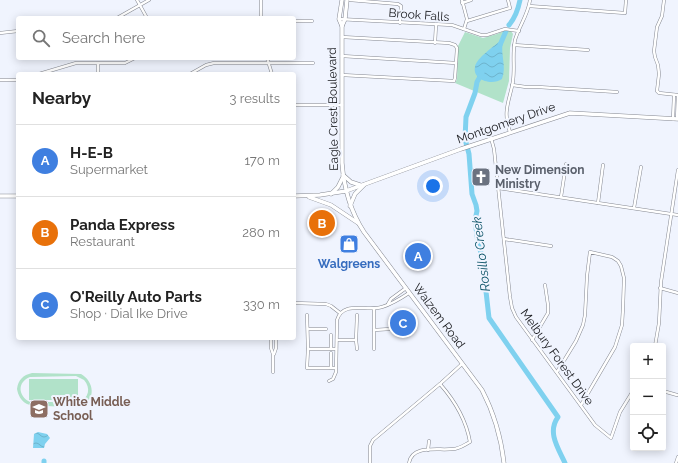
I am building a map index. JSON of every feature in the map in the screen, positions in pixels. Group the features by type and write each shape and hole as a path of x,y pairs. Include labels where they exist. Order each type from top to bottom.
{"main road":[{"path":"339,19 342,0"},
{"name":"Eagle Crest Boulevard","path":"346,191 343,176 342,26 345,19 347,0"},
{"name":"Eagle Crest Boulevard","path":"339,19 342,26"},
{"name":"Montgomery Drive","path":"346,191 491,138 570,113 676,119"},
{"path":"330,194 338,187 343,176 351,182 363,185 355,194 350,206"},
{"path":"296,196 330,194 346,191"},
{"name":"Walzem Road","path":"346,191 350,206 358,223 482,390 499,431 504,463"},
{"path":"0,196 16,196"},
{"path":"306,196 331,205 358,223"}],"street":[{"path":"137,0 146,16"},
{"path":"121,16 149,0"},
{"path":"261,0 262,16"},
{"path":"350,0 398,4 401,6 400,23"},
{"path":"464,29 466,21 462,1 471,0"},
{"path":"466,21 510,8 508,0"},
{"path":"510,132 506,111 512,85 514,45 530,0"},
{"path":"529,6 625,13 626,0"},
{"path":"664,0 662,16 656,27 654,51 659,74 657,91 659,93 678,95 676,119"},
{"name":"Brook Falls","path":"339,19 452,25 481,35 488,35 505,29 519,31"},
{"path":"296,21 312,21"},
{"path":"435,43 436,25"},
{"path":"0,32 9,33 16,31"},
{"path":"342,37 449,43 457,46 454,81 342,75"},
{"path":"514,45 588,50"},
{"path":"342,56 456,63"},
{"path":"46,72 76,63 125,62 130,60"},
{"path":"267,60 271,72"},
{"path":"98,63 98,72"},
{"path":"194,72 211,63 313,63"},
{"path":"0,80 16,80"},
{"path":"512,85 617,92"},
{"path":"674,95 676,119"},
{"path":"296,105 342,105"},
{"name":"Melbury Forest Drive","path":"491,138 495,158 512,308 519,322 600,429 611,438 620,412 630,395"},
{"path":"561,197 566,164"},
{"path":"598,203 603,165"},
{"path":"634,208 641,166"},
{"path":"656,343 659,323 660,288 678,170"},
{"path":"498,188 678,215"},
{"path":"504,239 551,246"},
{"path":"557,372 576,341 583,325 590,252 612,257 618,261 623,270 624,278 620,333 615,346 581,405"},
{"path":"532,340 548,313 545,285"},
{"path":"388,304 391,299 406,288"},
{"path":"660,288 678,293"},
{"path":"329,381 335,375 337,320 340,313 346,309 382,307 394,303 410,292"},
{"path":"296,303 326,304 340,313"},
{"path":"374,308 374,349"},
{"path":"307,315 307,368 336,368"},
{"path":"357,315 357,349"},
{"path":"308,329 326,329"},
{"path":"374,330 390,330"},
{"path":"331,335 331,349"},
{"path":"271,340 273,372"},
{"path":"273,354 276,348 276,340"},
{"path":"336,340 356,340"},
{"path":"271,348 276,348"},
{"path":"308,349 336,349"},
{"path":"331,353 331,368"},
{"path":"370,463 370,446 373,440 463,363"},
{"path":"409,463 410,457 423,450 454,449 470,442 460,411 452,398 440,384"},
{"path":"666,392 678,395"},
{"path":"428,450 429,441"},
{"path":"676,463 678,456"}],"green space":[{"path":"504,31 511,31 513,34 510,48 509,81 503,103 455,83 457,79 458,46 465,32 483,38"},
{"path":"29,374 81,374 89,381 92,391 91,395 85,403 76,406 44,406 27,404 20,398 17,389 20,381","holes":["76,376 84,380 88,386 88,392 85,398 79,402 30,402 21,393 21,386 23,382 30,377"]},
{"path":"29,379 78,379 78,400 29,400"}],"water":[{"path":"501,40 503,42 502,51 504,69 502,79 488,82 477,75 475,72 475,67 482,56"},
{"path":"38,432 47,434 50,438 45,444 44,448 33,448 34,434"}],"waterway":[{"name":"Rosillo Creek","path":"509,25 516,14 520,0"},
{"name":"Rosillo Creek","path":"500,45 506,31"},
{"name":"Rosillo Creek","path":"482,73 477,82 475,93 466,117 465,139 469,154 472,194 477,211 475,220 478,243 482,256 489,318 558,417 553,428 557,446 565,463"}],"place":[{"name":"New Dimension Ministry","path":"481,177"},
{"name":"Panda Express","path":"322,223"},
{"name":"Walgreens","path":"349,244"},
{"name":"H-E-B","path":"418,256"},
{"name":"O'Reilly Auto Parts","path":"403,323"},
{"name":"White Middle School","path":"39,409"}]}
